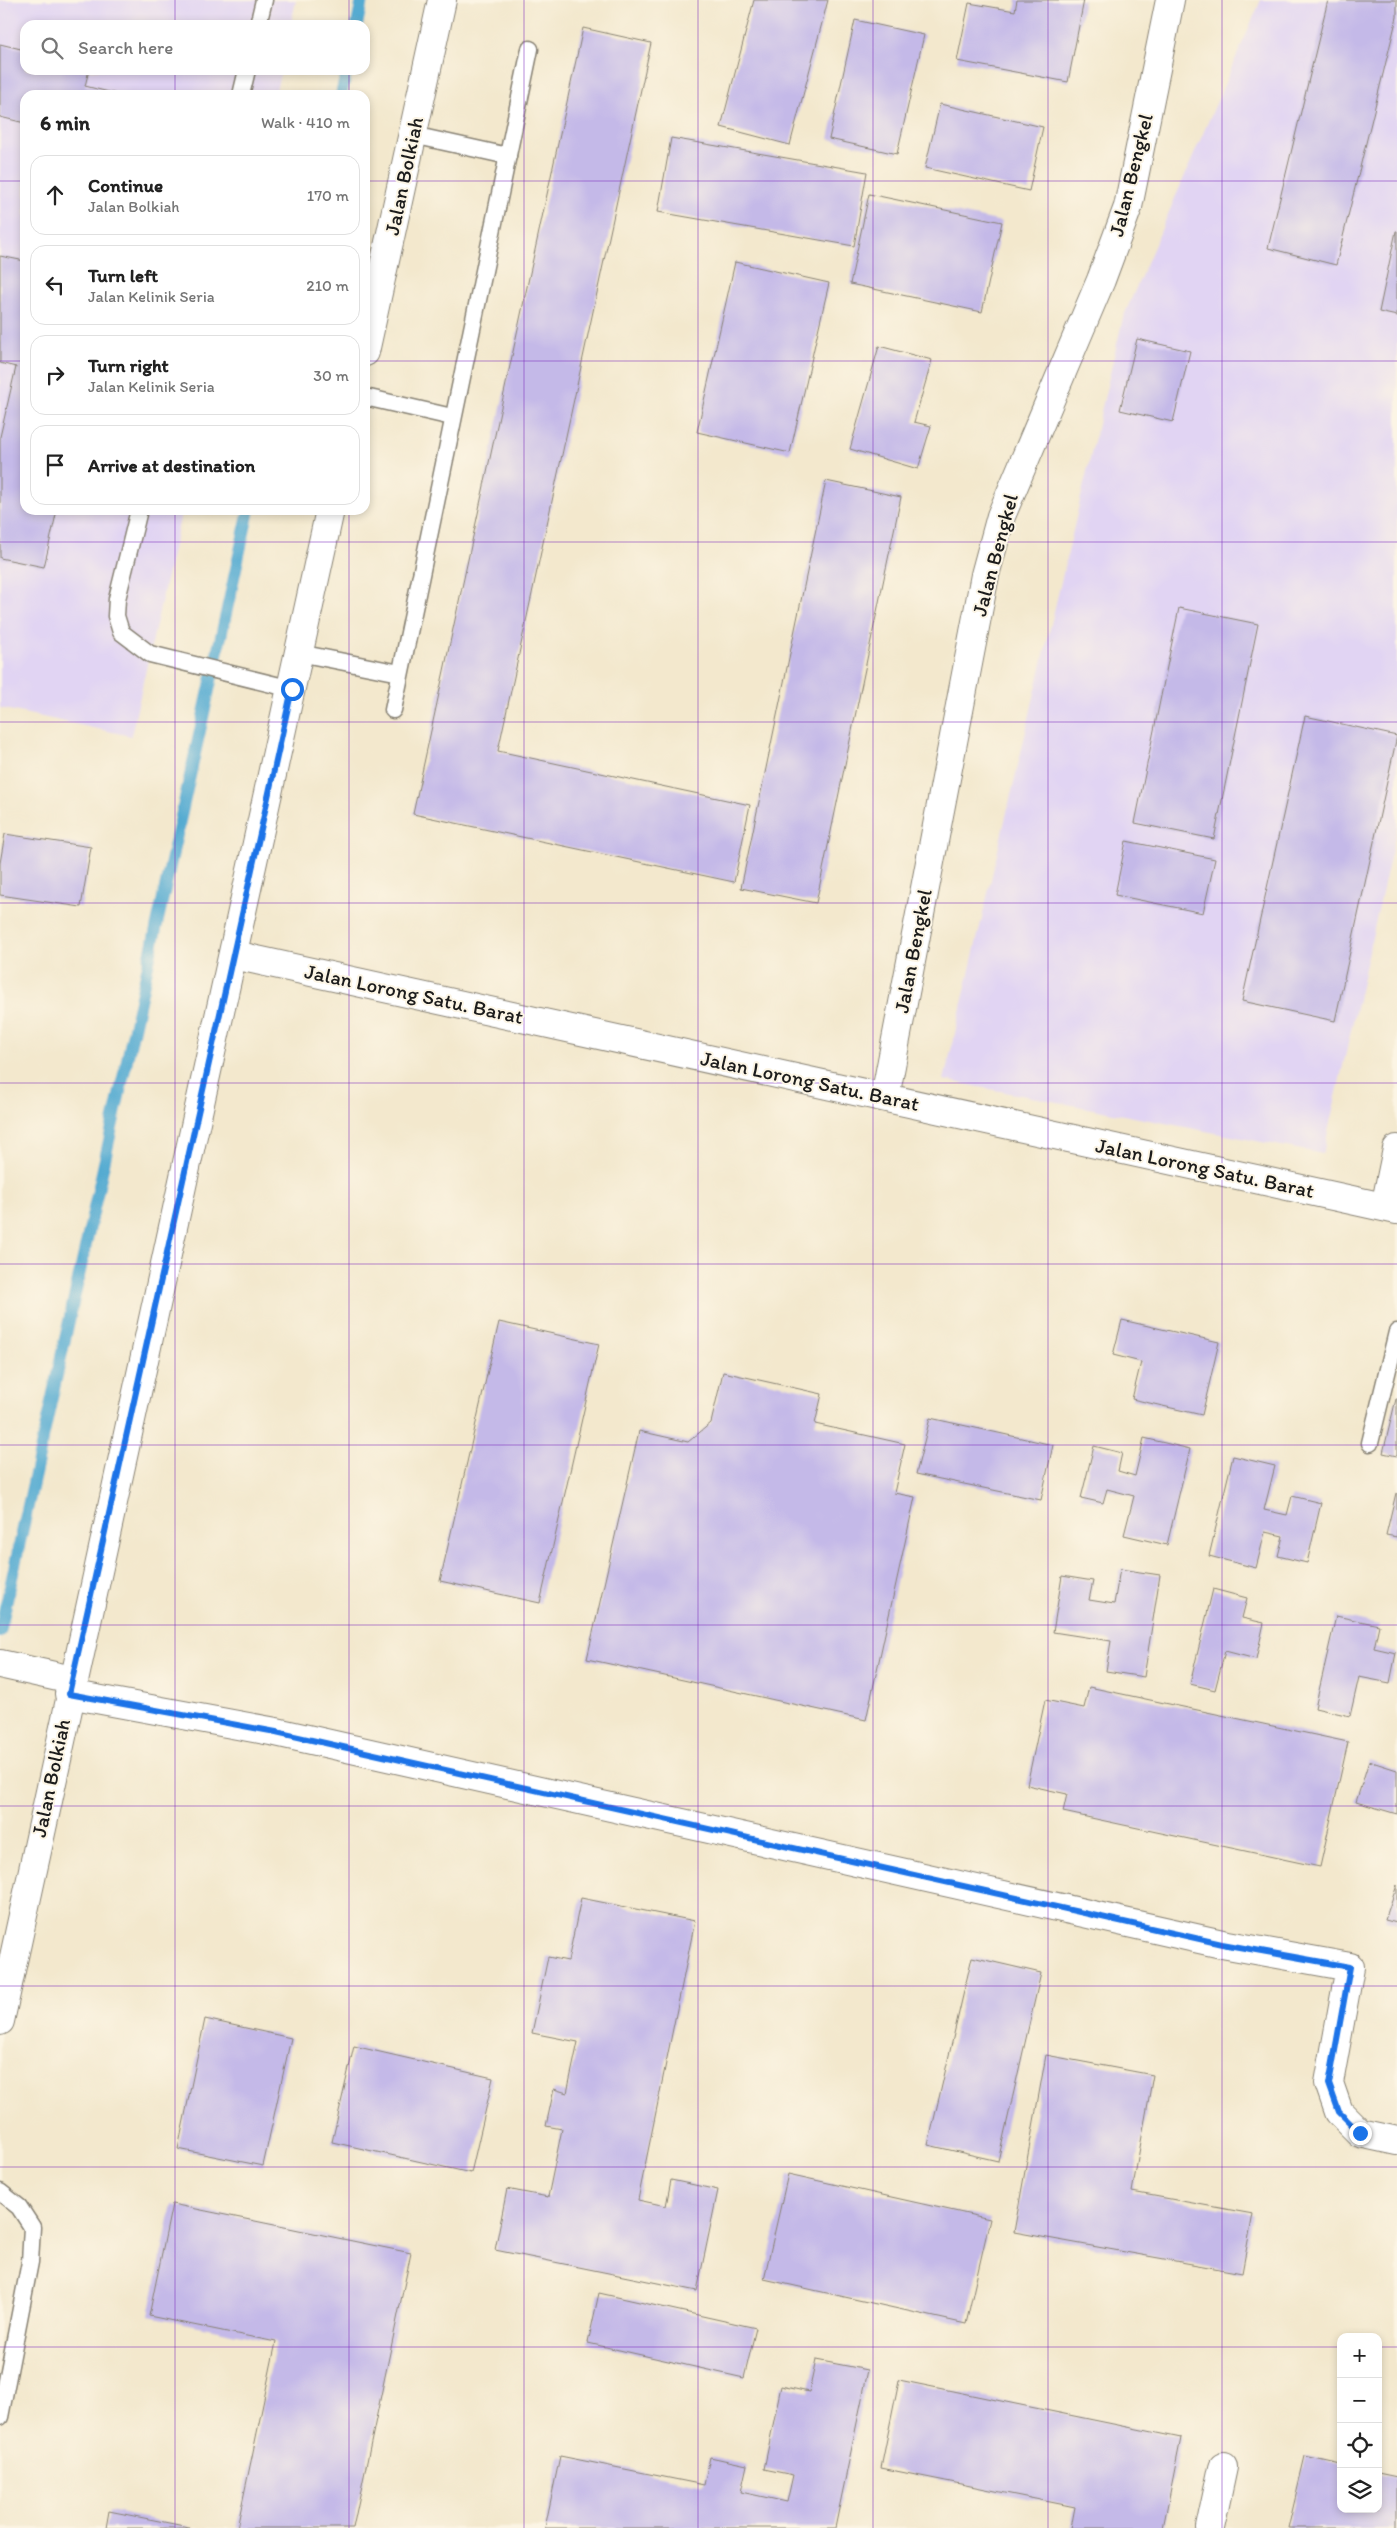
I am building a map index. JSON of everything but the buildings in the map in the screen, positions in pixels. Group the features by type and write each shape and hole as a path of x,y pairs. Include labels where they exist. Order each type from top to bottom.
{"street":[{"name":"Jalan Bolkiah","path":"370,329 442,0"},
{"name":"Jalan Bengkel","path":"886,1097 985,575 1001,516 1102,280 1128,207 1170,0"},
{"name":"Jalan Bolkiah","path":"0,2020 70,1687 234,955 329,515"},
{"name":"Jalan Lorong Satu. Barat","path":"234,955 1391,1209"},
{"path":"1391,1209 1397,1149"},
{"path":"11,1666 70,1687 1203,1940 1350,1967 1329,2084 1339,2112 1360,2133 1397,2141"},
{"path":"1210,2528 1223,2467"}],"lane":[{"path":"259,20 264,0"},
{"path":"393,710 452,417 530,49"},
{"path":"242,90 246,75"},
{"path":"413,135 508,156"},
{"path":"370,398 452,417"},
{"path":"138,515 117,599 116,616 120,632 150,654 292,689"},
{"path":"299,653 400,673"},
{"path":"1370,1443 1397,1332"},
{"path":"0,2192 19,2206 32,2227 30,2262 0,2417"}],"shaded area":[{"path":"0,0 296,0 292,20 20,20 20,75 280,75 276,90 20,90 20,515 181,515 131,736 0,708"},
{"path":"1261,0 1397,0 1397,827 1323,1154 944,1080 1123,318"}],"waterway":[{"path":"358,20 362,0"},
{"path":"342,90 346,75"},
{"path":"0,1632 248,515"}],"route":[{"path":"292,689 69,1694 276,1732 887,1871 1222,1944 1350,1967 1329,2084 1339,2112 1360,2133"}]}
